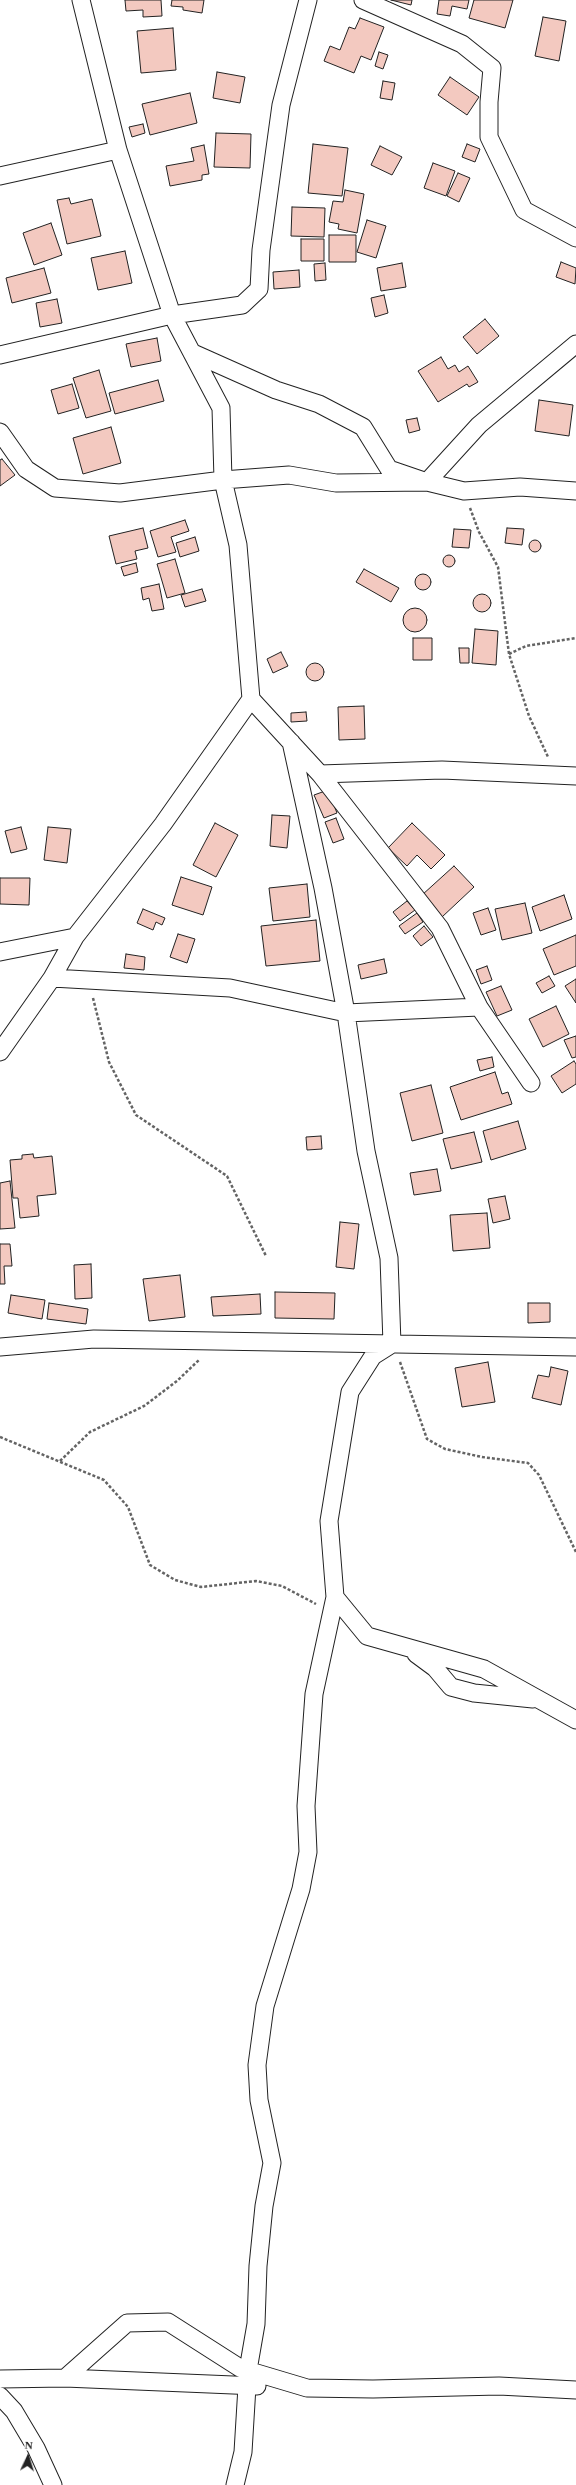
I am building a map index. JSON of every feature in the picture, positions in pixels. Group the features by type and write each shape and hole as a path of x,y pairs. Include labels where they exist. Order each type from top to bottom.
{"street":[{"path":"81,0 118,150 172,315 221,408 223,480 238,545 251,699 320,774 440,928 479,1007 531,1083"},
{"path":"0,354 172,315 242,305 259,289 261,250 281,105 308,0"},
{"path":"363,0 462,44 492,68 489,102 490,137 524,210 576,238"},
{"path":"0,176 118,150"},
{"path":"0,432 26,468 55,488 120,493 223,480 289,475 336,483 427,482 479,425 576,344"},
{"path":"192,353 276,390 319,404 364,428 389,470 427,482 464,491 520,487 576,491"},
{"path":"0,1052 52,978 75,937 163,824 251,699"},
{"path":"291,742 323,888 346,1013 366,1151 389,1258 392,1344"},
{"path":"320,774 442,770 576,776 576,780"},
{"path":"0,952 75,937"},
{"path":"52,978 230,988 346,1013 479,1007"},
{"path":"0,1347 94,1339 264,1341 329,1345 392,1344 576,1347"},
{"path":"235,2485 243,2452 248,2378 256,2324 258,2266 264,2206 272,2163 259,2100 257,2065 264,2006 301,1889 308,1852 306,1806 314,1694 333,1605 329,1521 350,1392 373,1356 392,1344"},
{"path":"333,1605 367,1636 484,1670 576,1720"},
{"path":"410,1649 435,1668 451,1687 474,1693 541,1700"},
{"path":"65,2378 128,2323 168,2322 240,2368 248,2378"},
{"path":"0,2379 248,2378 307,2388 373,2390 499,2386 576,2390"},
{"path":"0,2396 14,2411 32,2441 53,2485"}],"path":[{"path":"464,491 479,532 498,567 509,654 529,716 546,756 552,760"},
{"path":"509,654 526,646 576,638"},
{"path":"89,980 109,1062 136,1115 227,1176 266,1256"},
{"path":"60,1461 90,1432 144,1406 177,1382 218,1341"},
{"path":"392,1344 427,1439 445,1449 482,1457 528,1463 539,1475 576,1552"},
{"path":"0,1437 104,1480 128,1507 150,1565 175,1580 201,1587 256,1581 282,1586 333,1605"}],"building":[{"path":"125,0 161,0 162,16 143,17 143,10 126,11"},
{"path":"172,0 204,0 202,13 183,10 183,7 171,6"},
{"path":"391,0 412,0 411,5"},
{"path":"439,0 469,0 467,9 452,6 450,16 437,14"},
{"path":"474,0 513,0 505,28 469,18"},
{"path":"543,17 566,21 559,61 535,56"},
{"path":"360,18 384,27 371,60 361,56 354,73 324,61 330,46 340,50 349,27 355,29"},
{"path":"173,28 176,70 141,73 137,31"},
{"path":"379,52 388,55 383,69 375,66"},
{"path":"217,72 245,77 240,103 213,98"},
{"path":"450,77 479,97 467,115 438,95"},
{"path":"383,81 395,83 392,100 380,98"},
{"path":"190,93 197,123 150,135 142,104"},
{"path":"143,124 145,133 132,137 129,127"},
{"path":"216,133 251,134 250,168 214,167"},
{"path":"313,144 348,148 342,196 308,193"},
{"path":"467,144 480,149 475,162 462,157"},
{"path":"204,145 209,174 202,175 202,180 170,186 166,166 194,161 191,148"},
{"path":"380,146 402,157 392,175 371,165"},
{"path":"433,163 455,171 446,196 424,188"},
{"path":"458,173 470,178 459,202 447,196"},
{"path":"345,190 364,194 357,233 338,229 339,224 329,222 333,201 343,202"},
{"path":"69,198 71,204 92,199 101,236 67,244 57,200"},
{"path":"292,207 325,208 324,237 291,236"},
{"path":"367,220 386,226 376,258 357,252"},
{"path":"51,223 62,255 34,265 23,233"},
{"path":"329,235 356,235 356,262 329,262"},
{"path":"301,239 324,239 324,261 301,261"},
{"path":"125,251 132,283 98,290 91,258"},
{"path":"561,262 576,268 575,284 556,277"},
{"path":"325,263 326,280 315,281 314,264"},
{"path":"402,263 406,287 381,291 377,268"},
{"path":"44,268 51,293 12,303 6,278"},
{"path":"299,270 300,287 274,289 273,272"},
{"path":"384,295 388,313 375,317 371,298"},
{"path":"57,299 62,323 40,327 36,303"},
{"path":"485,319 499,336 477,354 463,337"},
{"path":"157,338 161,361 131,367 126,344"},
{"path":"441,357 448,369 455,365 459,372 468,366 478,382 469,387 467,384 438,402 418,371"},
{"path":"99,370 111,411 86,418 73,378"},
{"path":"158,380 164,401 115,414 109,393"},
{"path":"72,384 79,408 58,414 51,390"},
{"path":"539,400 573,405 569,436 535,431"},
{"path":"417,418 420,430 409,433 406,420"},
{"path":"111,427 121,463 83,474 73,438"},
{"path":"2,459 15,475 0,486 0,460"},
{"path":"185,520 189,531 171,537 176,552 158,557 150,531"},
{"path":"143,528 148,548 135,551 137,559 116,564 109,536"},
{"path":"507,528 524,529 522,545 505,543"},
{"path":"454,529 471,530 469,548 452,547"},
{"path":"195,537 199,551 180,557 176,543"},
{"path":"535,540 539,542 541,546 539,550 535,552 531,550 529,546 531,542"},
{"path":"451,555 454,556 454,566 447,567 444,566 443,559 444,556"},
{"path":"175,559 185,593 167,598 157,564"},
{"path":"136,563 138,572 124,576 121,567"},
{"path":"364,569 399,588 391,602 356,582"},
{"path":"423,574 430,579 431,582 426,589 423,590 416,585 415,582 420,575"},
{"path":"159,584 164,609 152,611 149,598 143,600 141,588"},
{"path":"202,589 206,601 185,607 181,595"},
{"path":"482,594 488,597 491,603 488,609 482,612 476,609 473,603 476,597"},
{"path":"415,608 423,612 427,620 423,628 415,632 407,628 403,620 407,612"},
{"path":"475,629 498,631 496,665 472,663"},
{"path":"413,638 432,638 432,660 413,660"},
{"path":"459,648 469,648 469,663 460,663"},
{"path":"281,652 288,666 273,673 267,659"},
{"path":"315,663 321,666 324,672 321,678 315,681 309,678 306,672 309,666"},
{"path":"364,706 365,739 339,740 338,707"},
{"path":"306,712 307,721 291,722 291,713"},
{"path":"328,790 337,813 324,818 314,795"},
{"path":"272,815 290,816 287,848 270,846"},
{"path":"336,818 344,839 333,843 325,822"},
{"path":"215,823 238,835 216,877 193,865"},
{"path":"412,823 445,855 431,869 417,855 407,866 388,848"},
{"path":"21,827 27,849 11,853 5,831"},
{"path":"48,827 71,829 67,863 44,860"},
{"path":"454,866 474,887 442,917 422,895"},
{"path":"181,877 212,887 203,915 172,905"},
{"path":"0,878 30,878 29,905 0,904"},
{"path":"307,884 310,917 273,921 269,888"},
{"path":"564,895 572,919 540,931 532,907"},
{"path":"407,901 415,910 400,921 393,912"},
{"path":"525,903 532,933 502,940 495,909"},
{"path":"488,908 496,930 481,935 473,913"},
{"path":"143,909 165,918 162,925 156,922 153,930 137,923"},
{"path":"417,913 423,922 405,934 399,926"},
{"path":"316,920 320,961 266,966 261,926"},
{"path":"424,926 433,937 421,946 413,936"},
{"path":"178,934 195,939 187,963 170,957"},
{"path":"576,935 576,966 554,975 543,949"},
{"path":"126,954 145,957 144,970 124,968"},
{"path":"384,959 387,973 361,979 358,965"},
{"path":"487,966 492,980 481,984 476,970"},
{"path":"549,976 555,986 542,993 536,983"},
{"path":"576,979 576,1003 565,986"},
{"path":"501,986 512,1010 497,1016 486,992"},
{"path":"556,1006 569,1034 543,1047 529,1019"},
{"path":"576,1036 576,1057 572,1058 564,1040"},
{"path":"492,1057 494,1067 480,1071 477,1060"},
{"path":"574,1061 576,1064 576,1084 562,1093 551,1076"},
{"path":"495,1072 502,1094 508,1092 512,1104 461,1120 450,1087"},
{"path":"431,1085 443,1133 412,1141 400,1093"},
{"path":"518,1121 526,1149 491,1160 483,1131"},
{"path":"474,1132 482,1162 451,1169 443,1139"},
{"path":"321,1136 322,1149 307,1150 306,1137"},
{"path":"33,1154 34,1158 52,1156 56,1194 37,1196 39,1216 20,1218 18,1198 13,1198 10,1160 22,1159 22,1155"},
{"path":"437,1169 441,1191 414,1195 410,1173"},
{"path":"10,1181 15,1228 0,1229 0,1183"},
{"path":"505,1196 510,1219 493,1223 488,1199"},
{"path":"487,1213 490,1248 453,1251 450,1215"},
{"path":"340,1222 359,1224 354,1269 336,1267"},
{"path":"0,1244 10,1244 12,1266 4,1266 5,1284 0,1284"},
{"path":"91,1264 92,1298 75,1299 74,1265"},
{"path":"180,1275 185,1317 149,1321 143,1279"},
{"path":"275,1292 335,1293 334,1319 275,1318"},
{"path":"260,1294 261,1314 213,1316 211,1297"},
{"path":"11,1295 45,1300 42,1319 8,1313"},
{"path":"49,1303 88,1309 86,1324 47,1319"},
{"path":"528,1303 550,1303 550,1322 528,1323"},
{"path":"488,1362 495,1402 462,1407 455,1368"},
{"path":"551,1367 568,1371 561,1405 532,1398 538,1375 549,1377"}]}
